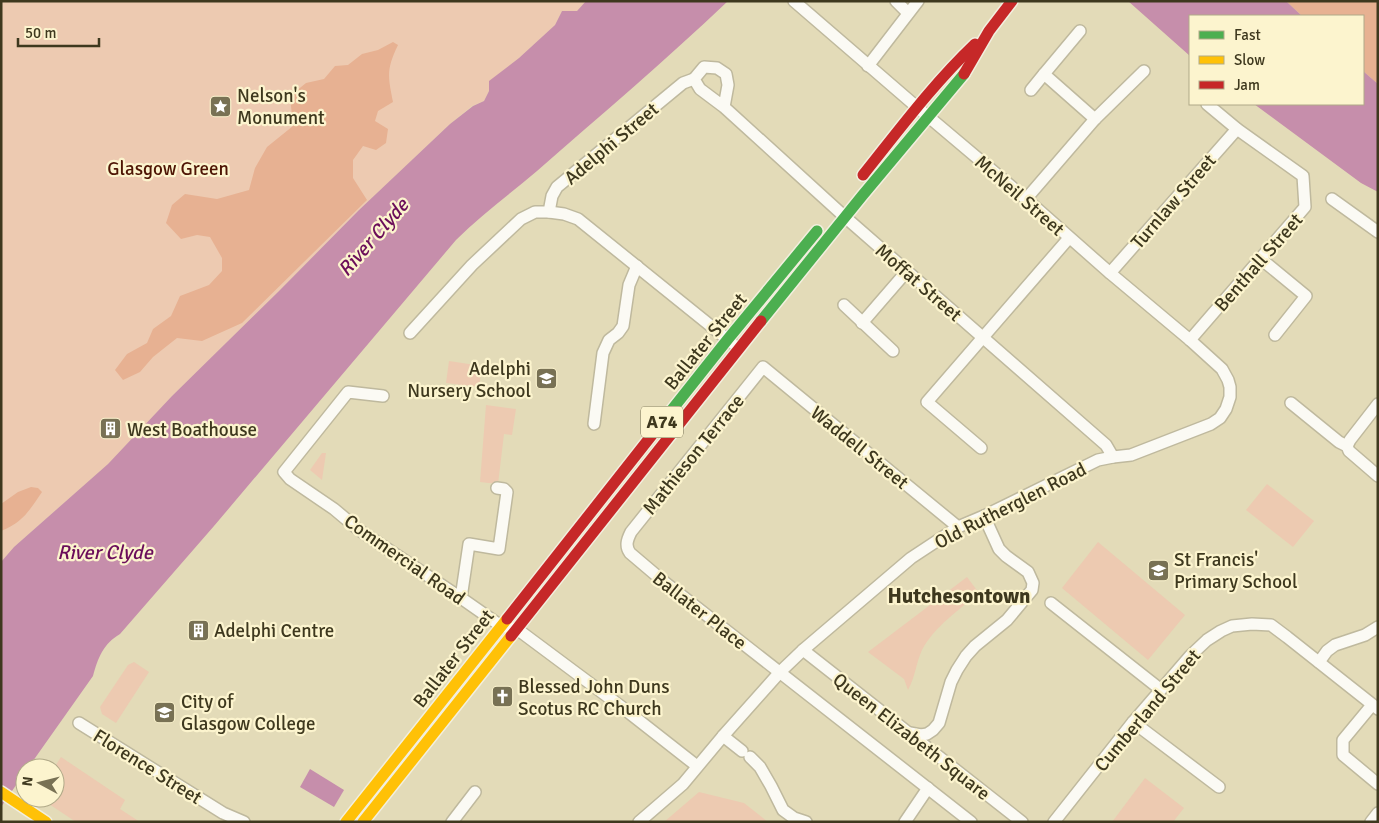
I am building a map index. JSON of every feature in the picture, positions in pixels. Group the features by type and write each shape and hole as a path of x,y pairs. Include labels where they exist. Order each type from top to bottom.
{"main road":[{"name":"Ballater Street","path":"362,822 845,217 962,75 989,31 1012,1"},
{"name":"Ballater Street","path":"857,182 916,107 953,64 989,31"},
{"name":"Ballater Street","path":"346,822 660,424 832,213"},
{"path":"1,792 46,822"}],"street":[{"name":"McNeil Street","path":"794,1 1222,369 1226,374 1230,387 1230,398"},
{"path":"896,1 908,13"},
{"path":"868,66 918,1"},
{"path":"1031,90 1080,31"},
{"path":"694,79 704,68 717,68 726,74 728,85 724,107"},
{"path":"1026,199 1095,119 1144,71"},
{"path":"1044,74 1095,119"},
{"name":"Moffat Street","path":"694,79 700,89 724,107 832,213 845,217 1106,445 1113,457"},
{"name":"Adelphi Street","path":"549,212 552,196 557,187 683,83 694,79"},
{"path":"1208,105 1237,129"},
{"name":"Benthall Street","path":"1190,340 1305,207 1303,176 1237,129"},
{"name":"Turnlaw Street","path":"1110,273 1237,129"},
{"path":"1332,199 1378,232"},
{"path":"410,333 472,265 521,219 536,212 549,212 564,214 578,219 739,349"},
{"path":"981,448 927,402 1069,238"},
{"path":"1261,259 1306,296 1275,335"},
{"path":"594,424 603,352 609,340 623,326 629,285 637,266"},
{"path":"862,322 907,271"},
{"path":"844,305 893,351"},
{"name":"Waddell Street","path":"763,367 958,527"},
{"name":"Mathieson Terrace","path":"627,544 631,532 763,367"},
{"name":"Commercial Road","path":"383,396 348,392 284,472 290,479 334,509 359,530 501,626 517,629 697,766"},
{"name":"Old Rutherglen Road","path":"639,822 683,784 780,672 911,558 958,527 1098,460 1131,455 1211,424 1220,418 1230,398"},
{"path":"1291,403 1338,442 1347,446 1352,454 1378,476"},
{"path":"1347,446 1378,404"},
{"path":"660,424 672,433"},
{"path":"461,598 469,544 499,549 507,492 504,489 497,488"},
{"path":"910,733 928,734 939,723 951,682 966,656 975,646 1007,620 1032,590 1033,583 1028,572 999,549 984,516"},
{"name":"Ballater Place","path":"627,544 630,554 643,565 971,822"},
{"path":"1052,603 1160,689"},
{"name":"Cumberland Street","path":"1054,822 1160,689 1207,640 1232,626 1252,624 1271,626 1287,636 1375,707"},
{"path":"1319,662 1327,651 1336,644 1360,637 1378,627"},
{"name":"Queen Elizabeth Square","path":"803,650 1022,822"},
{"path":"1375,707 1344,740 1343,755 1378,784"},
{"path":"1133,722 1219,787"},
{"name":"Florence Street","path":"79,723 223,813 244,822"},
{"path":"723,736 760,767 783,810 794,818 806,822"},
{"path":"905,822 928,788"},
{"path":"452,822 475,792"},
{"path":"1371,822 1378,813"}],"green space":[{"name":"Glasgow Green","path":"1,1 586,1 577,11 562,11 555,25 519,58 490,81 489,91 484,101 472,106 450,124 359,210 172,396 108,464 14,547 1,562"},
{"path":"449,361 482,366 479,387 446,383"},
{"path":"486,405 516,409 512,435 504,434 498,484 480,482"},
{"path":"322,453 326,453 322,480 310,470"},
{"path":"1267,484 1314,521 1293,547 1246,510"},
{"path":"1098,542 1185,615 1148,660 1062,588"},
{"path":"967,577 979,593 948,619 927,641 908,690 904,679 868,652"},
{"path":"134,662 149,672 116,723 102,714 100,707 128,665"},
{"path":"65,760 125,800 120,809 140,822 76,822 55,808 65,808"},
{"path":"1145,778 1184,808 1173,822 1112,822"},
{"path":"699,792 744,803 768,822 664,822"}],"shaded area":[{"path":"1286,1 1378,1 1378,84 1364,72 1364,15 1301,15"},
{"path":"393,42 398,45 391,61 389,73 393,102 378,111 375,121 388,129 386,143 376,150 363,146 353,160 353,178 367,200 242,323 202,341 177,338 153,357 140,372 123,380 115,370 127,354 147,343 153,329 171,316 180,296 209,285 222,271 222,258 210,237 197,235 181,239 166,223 172,205 185,194 217,199 249,190 255,168 267,147 293,126 290,96 306,83 324,79 335,66 348,65 362,54 378,50"},
{"path":"31,487 38,488 42,492 20,520 1,531 1,504 18,492"}],"water":[{"name":"River Clyde","path":"586,1 728,1 681,45 456,240 214,526 120,634 109,642 99,657 93,676 35,758 15,758 15,787 1,807 1,562 14,547 108,464 172,396 359,210 450,124 473,106 484,101 489,91 489,81 519,58 555,25 562,11 577,11"},
{"path":"1128,1 1286,1 1301,15 1189,15 1189,55"},
{"path":"1364,72 1378,84 1378,192 1361,183 1255,105 1364,105"},
{"path":"310,769 344,790 334,807 300,787"}],"traffic: fast":[{"path":"761,321 964,74"},
{"path":"663,421 817,231"}],"traffic: slow":[{"path":"346,822 507,619"},
{"path":"363,822 511,636"},
{"path":"1,792 46,822"}],"traffic: jam":[{"path":"964,74 989,31 1012,1"},
{"path":"863,175 931,91 975,44"},
{"path":"511,636 761,321"},
{"path":"507,619 663,421"}],"place":[{"name":"Nelson's Monument","path":"221,106"},
{"name":"Adelphi Nursery School","path":"547,379"},
{"name":"West Boathouse","path":"111,429"},
{"name":"St Francis' Primary School","path":"1158,570"},
{"name":"Adelphi Centre","path":"198,630"},
{"name":"Blessed John Duns Scotus RC Church","path":"502,697"},
{"name":"City of Glasgow College","path":"165,712"}],"district":[{"name":"Hutchesontown","path":"959,596"}]}
